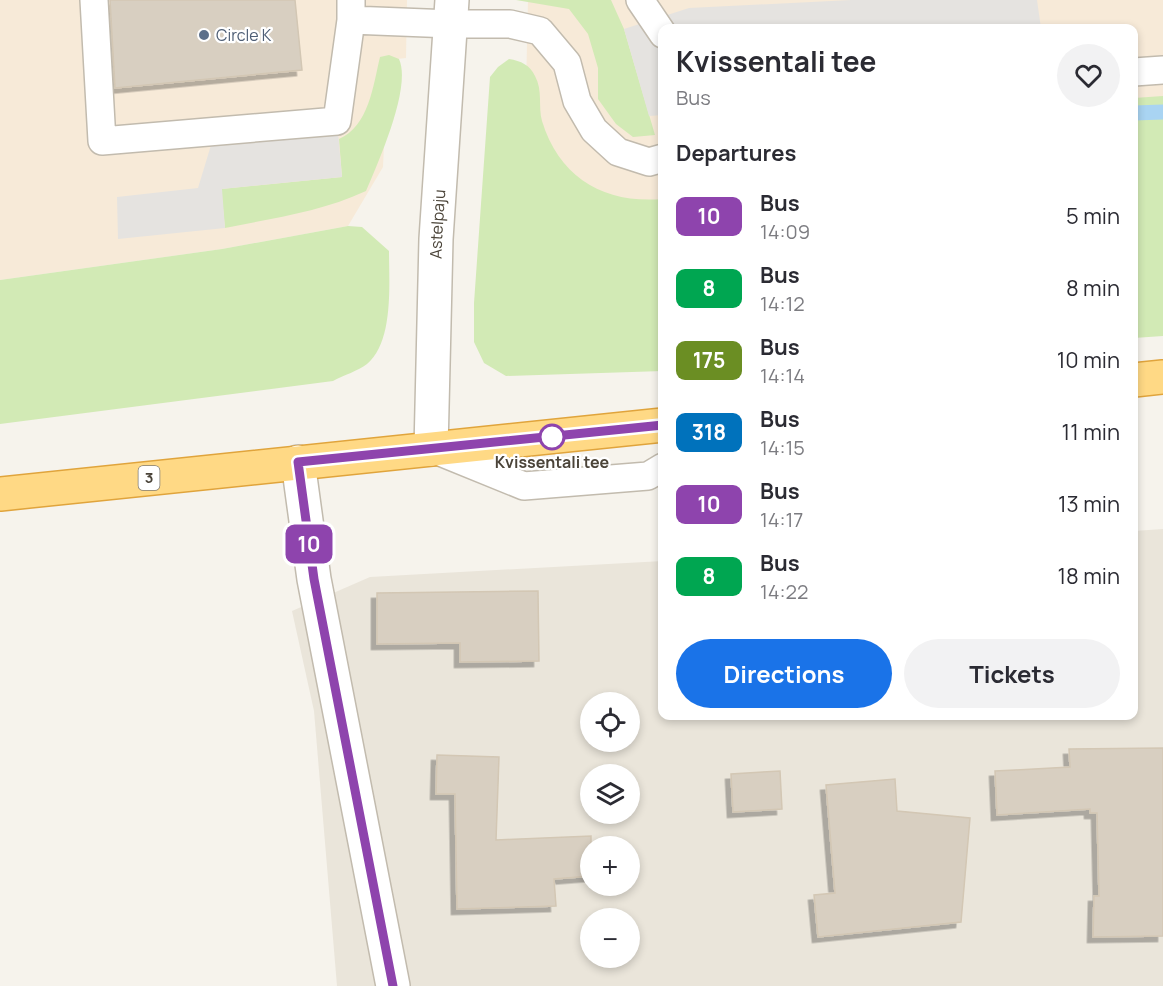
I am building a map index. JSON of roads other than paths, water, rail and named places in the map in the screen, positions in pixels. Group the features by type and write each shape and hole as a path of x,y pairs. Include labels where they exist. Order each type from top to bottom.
{"highway":[{"path":"1138,380 1163,377"},
{"name":"3","path":"0,494 658,426"}],"street":[{"name":"Astelpaju","path":"431,449 436,238 452,12"},
{"path":"298,462 314,579 393,986"}],"lane":[{"path":"94,0 102,141 338,121 351,10 452,12 540,31 567,63 577,101 594,130 618,152 649,162 658,159"},
{"path":"640,0 658,27"},
{"path":"1138,72 1163,70"},
{"path":"431,449 524,486 648,476 658,470"}],"waterway":[{"path":"1138,113 1163,112"}],"place":[{"name":"Circle K","path":"204,35"},
{"name":"Kvissentali tee","path":"552,437"}]}
